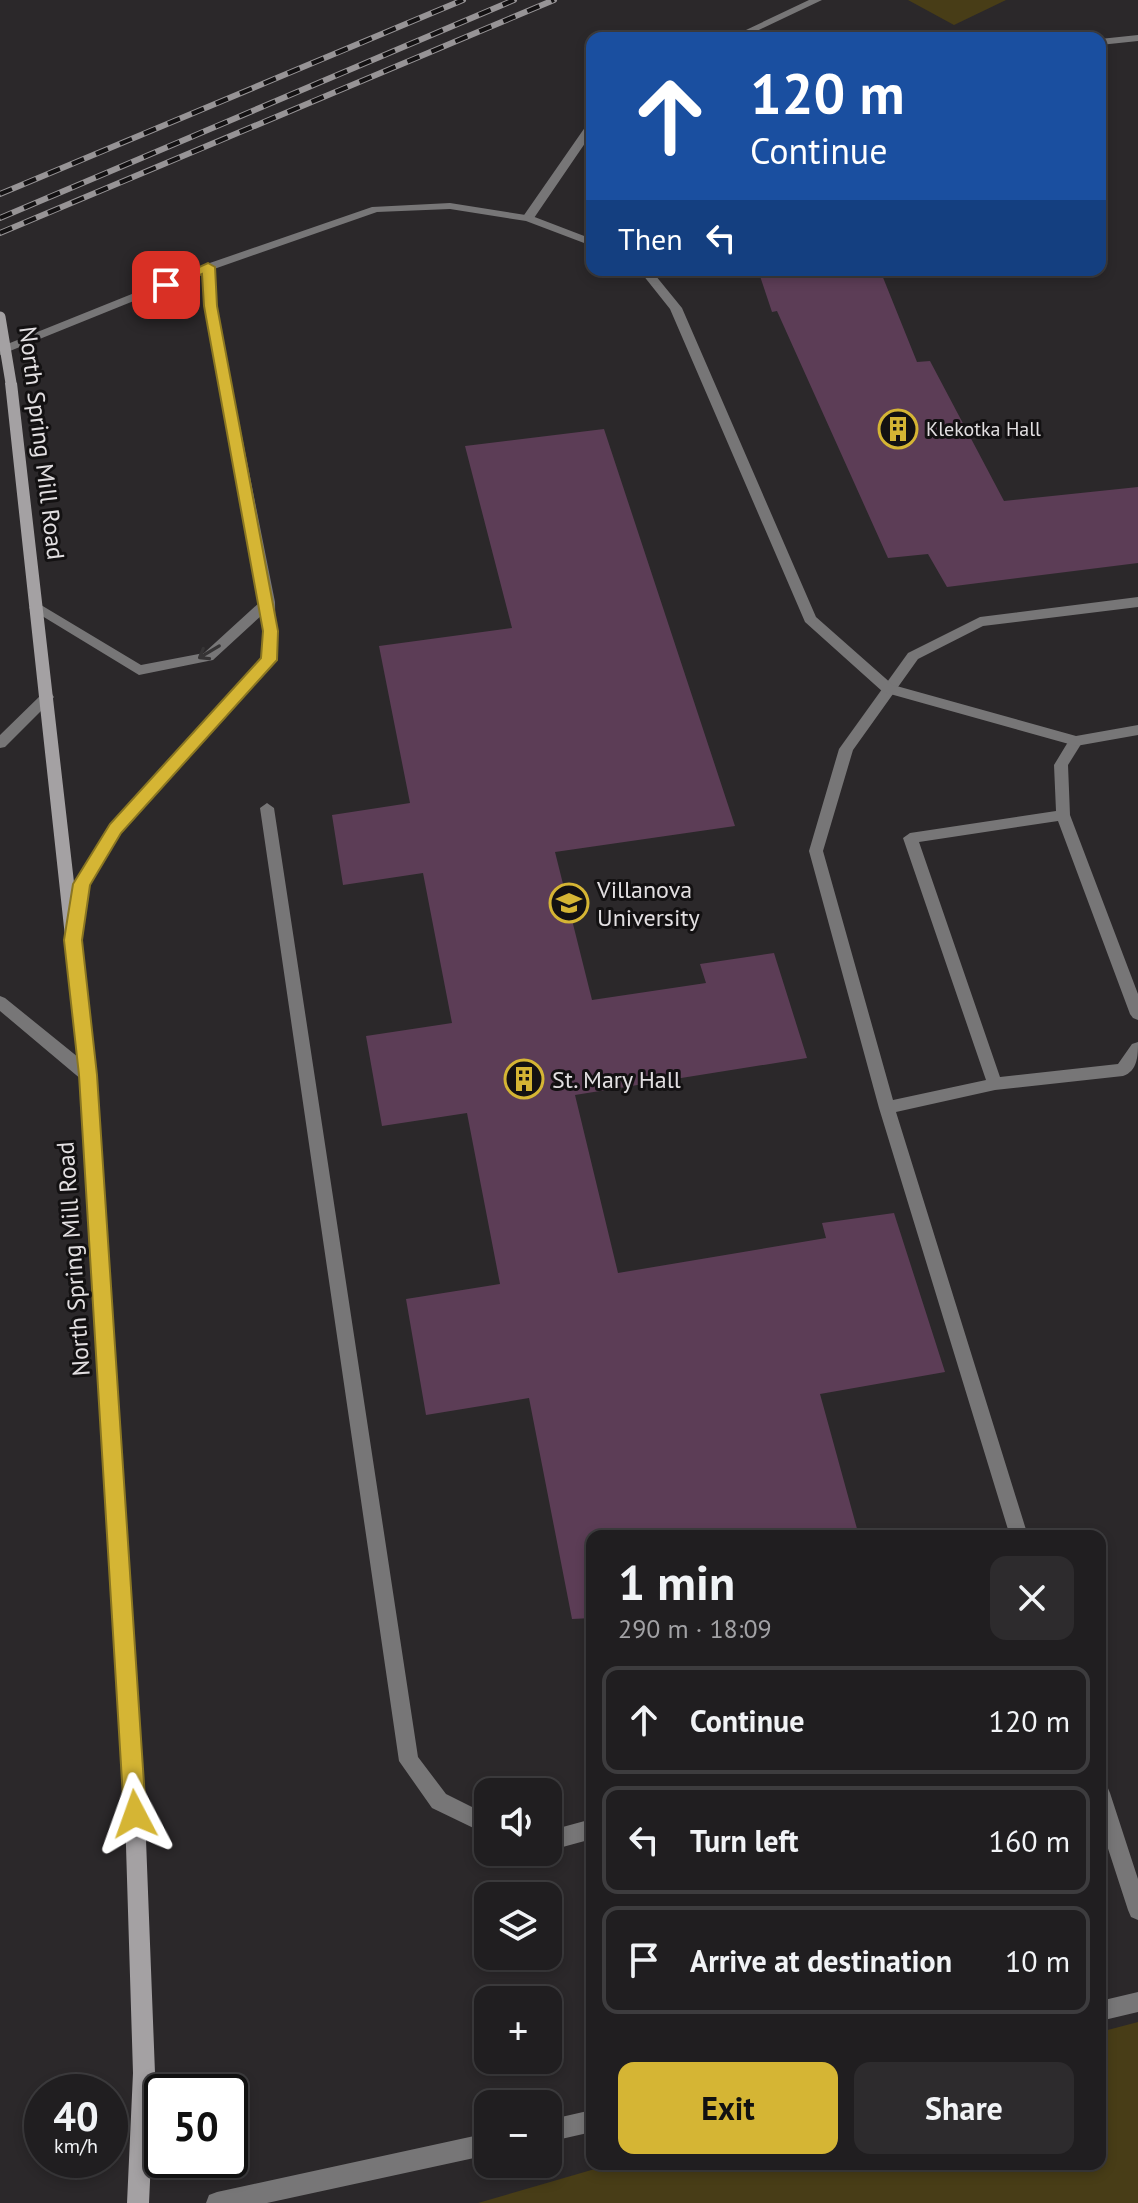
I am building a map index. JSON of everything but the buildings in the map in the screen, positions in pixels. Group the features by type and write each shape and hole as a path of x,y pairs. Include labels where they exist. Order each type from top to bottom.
{"main road":[{"name":"North Spring Mill Road","path":"0,317 11,383 88,1075 135,1814 144,2073 138,2203"}],"street":[{"path":"747,32 817,0"},
{"path":"1106,41 1138,38"},
{"path":"528,218 586,134"},
{"path":"0,351 208,267 376,209 450,206 528,218 586,241"},
{"path":"73,940 82,884 116,828 269,660 268,602 210,306 208,267"},
{"path":"650,276 676,308 810,619 888,689 1076,741 1138,730"},
{"path":"36,608 139,670 208,657 268,602"},
{"path":"1017,1530 887,1108 816,851 846,749 913,656 980,622 1138,602"},
{"path":"0,743 47,697"},
{"path":"1076,741 1061,765 1063,815 1138,1014"},
{"path":"267,808 409,1761 439,1801 474,1818"},
{"path":"995,1084 910,838 1063,815"},
{"path":"0,1002 88,1075"},
{"path":"887,1108 995,1084 1123,1070 1138,1048"},
{"path":"1106,1811 1138,1910"},
{"path":"562,1837 586,1831"},
{"path":"1106,2010 1138,2002"},
{"path":"562,2128 586,2122"},
{"path":"217,2203 474,2147"}],"shaded area":[{"path":"908,0 1006,0 954,25"},
{"path":"1138,2022 1138,2203 478,2203 591,2170 1106,2170 1106,2030"}],"railway":[{"path":"0,194 463,0"},
{"path":"0,218 514,0"},
{"path":"0,233 554,0"}],"place":[{"name":"Klekotka Hall","path":"898,429"},
{"name":"Villanova University","path":"569,903"},
{"name":"St. Mary Hall","path":"524,1079"}],"route":[{"path":"135,1814 88,1075 73,940 82,884 116,828 269,660 270,631 268,602 210,306 208,267 166,285"}]}
